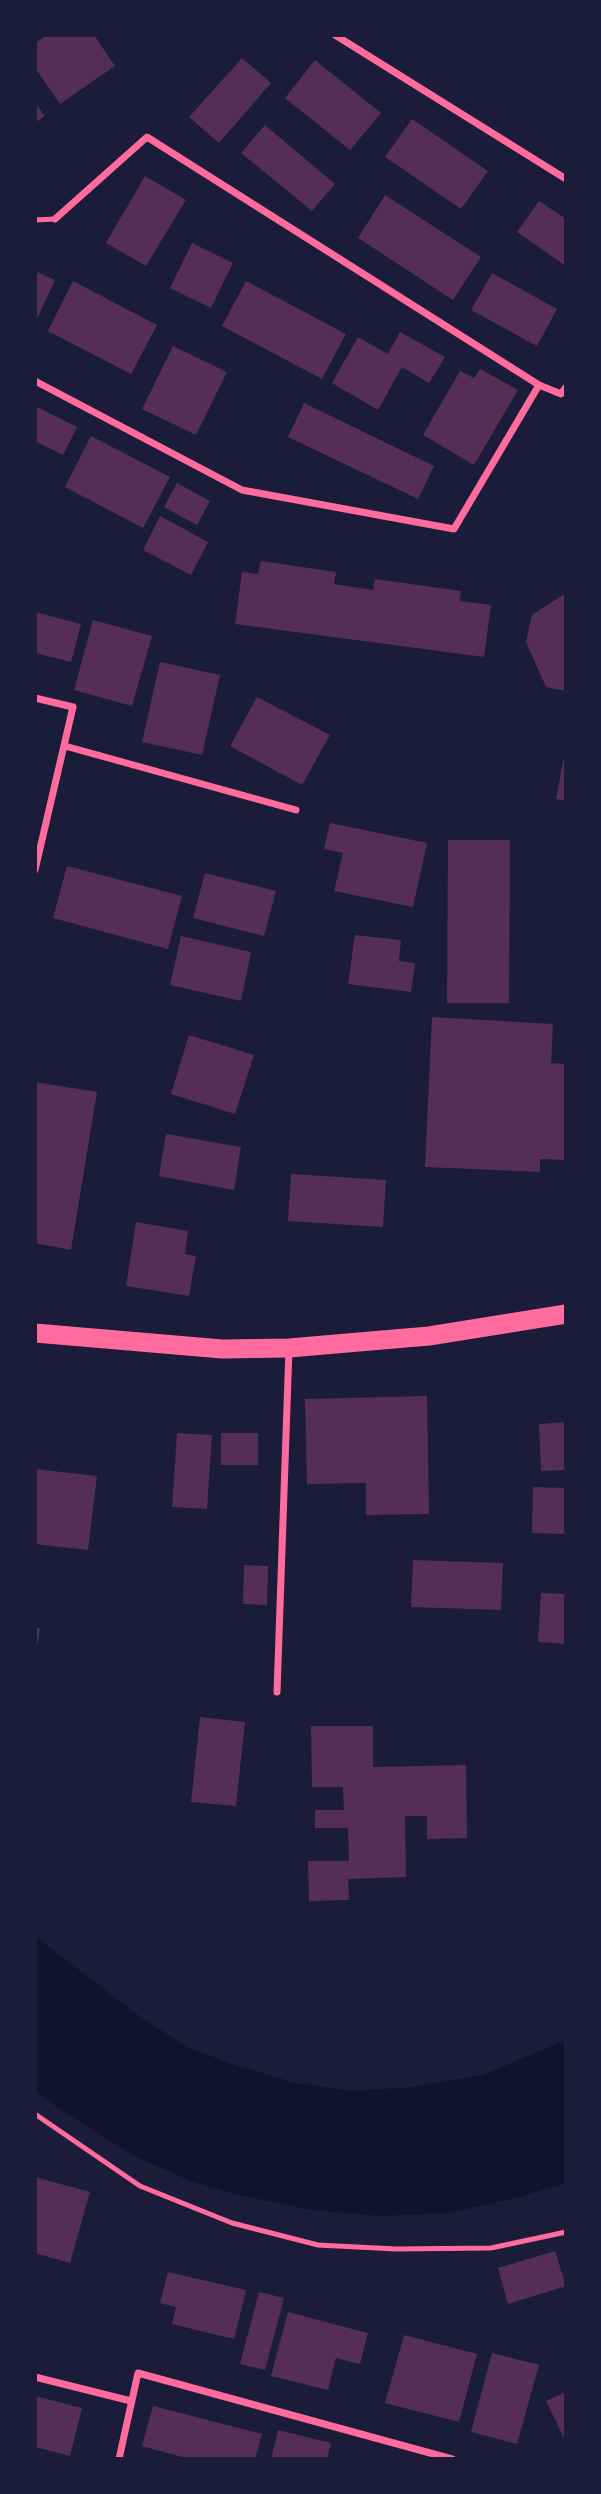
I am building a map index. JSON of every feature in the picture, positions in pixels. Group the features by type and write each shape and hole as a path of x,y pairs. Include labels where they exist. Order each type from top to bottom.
{"highway":[{"path":"35,1333 222,1349 289,1348 429,1336 566,1314"}],"street":[{"path":"335,35 566,180"},
{"path":"55,219 147,137 539,385 561,394 566,387"},
{"path":"35,381 242,490 454,529 539,385"},
{"path":"35,698 73,707 35,870"},
{"path":"65,746 296,810"},
{"path":"277,1692 289,1348"},
{"path":"119,2459 138,2373 452,2459"},
{"path":"35,2377 131,2401"}],"lane":[{"path":"35,220 55,219"},
{"path":"35,2114 140,2186 232,2223 317,2245 396,2249 491,2248 566,2232"}],"shaded area":[{"path":"35,1936 136,2014 187,2047 295,2083 353,2091 415,2087 483,2075 566,2040 566,2183 449,2213 380,2216 311,2210 235,2194 191,2181 135,2156 35,2091"}],"building":[{"path":"47,35 94,35 115,66 60,104 35,68 35,43"},
{"path":"242,58 271,83 219,143 189,117"},
{"path":"315,60 381,113 350,150 285,98"},
{"path":"35,103 45,116 35,123"},
{"path":"412,119 488,171 461,209 385,157"},
{"path":"265,125 335,184 312,211 241,153"},
{"path":"145,176 186,200 146,266 106,243"},
{"path":"385,195 481,257 453,300 358,238"},
{"path":"539,201 566,219 566,266 517,232"},
{"path":"192,243 233,263 211,308 170,288"},
{"path":"35,271 55,280 35,323"},
{"path":"492,273 557,309 537,346 471,310"},
{"path":"73,281 157,325 131,374 48,331"},
{"path":"246,281 346,334 322,379 222,326"},
{"path":"400,332 445,357 429,383 402,367 378,410 332,383 358,337 388,354"},
{"path":"173,346 227,372 196,435 142,409"},
{"path":"480,369 518,390 474,465 423,435 460,371 474,378"},
{"path":"304,403 434,466 418,499 288,437"},
{"path":"35,406 77,427 63,455 35,441"},
{"path":"91,436 170,477 143,528 65,487"},
{"path":"177,483 210,501 197,525 164,507"},
{"path":"160,516 208,542 191,575 143,550"},
{"path":"261,561 336,572 334,584 373,590 375,579 461,591 460,601 491,605 484,657 235,624 242,572 258,574"},
{"path":"566,593 566,691 546,687 526,642 532,615"},
{"path":"35,612 81,624 71,662 35,653"},
{"path":"93,620 152,636 132,706 74,690"},
{"path":"160,662 220,675 202,755 142,742"},
{"path":"257,697 330,735 302,785 230,746"},
{"path":"566,752 566,801 556,799"},
{"path":"330,823 427,843 413,907 334,891 343,853 324,849"},
{"path":"448,840 510,840 509,1003 447,1003"},
{"path":"67,866 182,896 168,949 53,918"},
{"path":"205,873 276,891 264,936 193,918"},
{"path":"355,935 401,940 399,961 415,963 411,992 348,984"},
{"path":"181,936 251,952 241,1001 170,985"},
{"path":"432,1017 553,1024 551,1063 566,1064 566,1160 540,1159 540,1172 425,1167"},
{"path":"189,1035 254,1055 235,1114 171,1094"},
{"path":"35,1082 97,1092 71,1250 35,1243"},
{"path":"166,1134 241,1147 234,1190 159,1176"},
{"path":"291,1174 386,1180 383,1227 288,1221"},
{"path":"136,1222 188,1231 185,1254 196,1256 189,1296 126,1286"},
{"path":"427,1396 429,1514 366,1515 366,1483 307,1484 305,1399"},
{"path":"566,1422 566,1470 541,1471 539,1424"},
{"path":"177,1433 212,1435 207,1509 172,1507"},
{"path":"221,1433 258,1433 258,1465 221,1465"},
{"path":"35,1469 97,1476 88,1550 35,1544"},
{"path":"533,1487 566,1488 566,1534 532,1533"},
{"path":"413,1560 503,1563 501,1610 411,1607"},
{"path":"244,1565 268,1566 267,1605 243,1604"},
{"path":"541,1593 566,1594 566,1644 538,1642"},
{"path":"35,1627 40,1628 36,1653 35,1653"},
{"path":"200,1717 245,1722 236,1806 191,1802"},
{"path":"311,1726 373,1726 373,1767 466,1765 467,1838 427,1839 427,1816 405,1816 406,1877 348,1879 349,1900 309,1901 308,1861 349,1861 348,1828 315,1828 315,1810 344,1810 343,1787 312,1787"},
{"path":"35,2177 90,2192 70,2263 35,2253"},
{"path":"555,2251 566,2286 508,2304 498,2268"},
{"path":"168,2272 246,2290 234,2339 172,2324 176,2307 160,2303"},
{"path":"259,2292 284,2298 265,2370 240,2364"},
{"path":"288,2312 368,2333 360,2364 336,2358 328,2390 271,2376"},
{"path":"404,2335 477,2354 459,2422 385,2403"},
{"path":"492,2353 539,2365 517,2444 471,2432"},
{"path":"566,2392 566,2437 564,2438 546,2401"},
{"path":"35,2396 82,2408 70,2456 35,2447"},
{"path":"153,2406 262,2434 255,2459 189,2459 142,2446"},
{"path":"278,2430 331,2443 327,2459 271,2459"}]}
